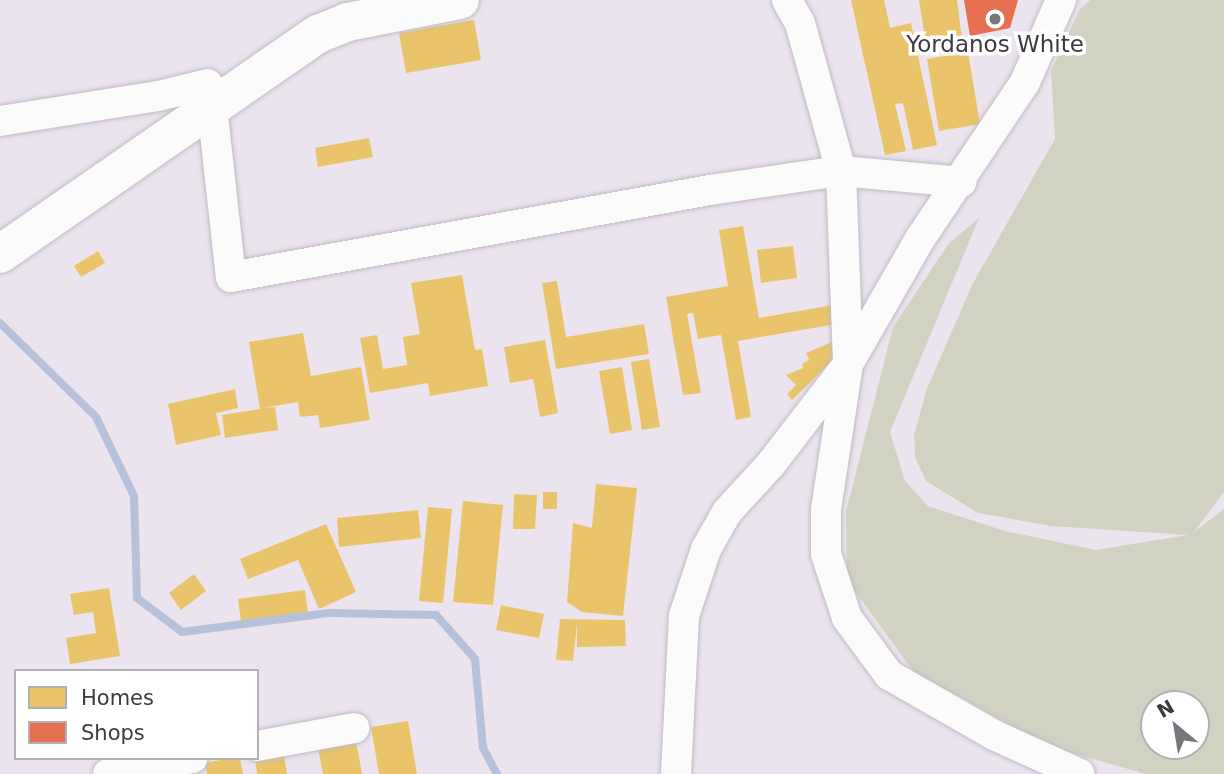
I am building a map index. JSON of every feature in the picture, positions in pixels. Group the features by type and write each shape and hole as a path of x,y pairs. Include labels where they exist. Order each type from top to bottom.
{"main road":[{"path":"0,254 210,95 309,15 348,0"},
{"path":"0,228 210,95 318,34 348,22 460,0"}],"street":[{"path":"788,0 800,23 841,171 848,364 826,509 826,554 847,618 889,675 995,735 1080,774"},
{"path":"676,774 684,616 706,549 727,512 771,464 848,364 920,240 962,181 1025,82 1061,0"},
{"path":"0,121 158,96 210,95 231,277 710,190 841,171 962,181"},
{"path":"259,746 354,728"},
{"path":"108,774 182,760"}],"shaded area":[{"path":"1090,0 1224,0 1224,492 1194,532 1224,509 1224,774 1145,774 1049,746 913,671 847,580 846,512 893,327 949,243 979,218 890,432 905,481 928,506 1005,531 1096,550 1188,535 1051,526 978,513 926,481 915,457 914,436 926,391 972,285 1055,139 1051,71 1080,9"}],"building: Homes":[{"path":"851,0 884,0 890,28 911,23 937,145 913,150 903,103 895,104 906,151 885,155"},
{"path":"919,0 957,0 962,39 926,44"},
{"path":"474,20 481,60 406,73 399,33"},
{"path":"968,52 980,124 939,131 927,59"},
{"path":"369,138 373,157 318,167 315,148"},
{"path":"743,226 759,318 833,305 836,324 738,341 751,417 736,420 721,335 698,339 693,313 687,314 701,393 683,395 666,297 728,286 719,230"},
{"path":"793,246 797,278 761,283 757,250"},
{"path":"98,251 105,263 81,277 74,266"},
{"path":"462,275 475,350 482,349 488,386 430,396 428,383 370,393 360,338 377,335 383,369 407,365 403,337 420,334 411,283"},
{"path":"557,281 566,337 644,324 649,354 556,369 542,283"},
{"path":"303,333 311,376 361,367 370,420 320,428 318,415 300,417 298,402 263,408 275,407 278,430 225,438 222,415 260,409 249,342"},
{"path":"545,340 558,413 540,417 533,379 510,383 504,347"},
{"path":"837,340 842,351 792,400 787,394 796,385 786,375 803,368 802,364 809,360 806,353"},
{"path":"649,359 660,427 642,430 631,362"},
{"path":"622,367 632,430 610,434 599,371"},
{"path":"235,389 238,408 216,413 221,435 176,445 168,404"},
{"path":"596,484 637,488 623,616 582,612 567,602 573,523 592,528"},
{"path":"543,492 557,492 557,509 543,509"},
{"path":"514,494 537,495 535,529 513,529"},
{"path":"463,501 503,505 493,605 453,602"},
{"path":"428,507 452,509 443,603 419,601"},
{"path":"418,510 421,538 339,547 337,518"},
{"path":"326,524 356,592 319,609 298,560 248,579 240,559"},
{"path":"194,574 206,591 181,610 169,593"},
{"path":"109,588 120,656 70,664 66,638 96,633 93,612 74,615 70,594"},
{"path":"305,590 308,613 241,622 238,599"},
{"path":"501,605 544,614 539,638 496,630"},
{"path":"560,619 625,620 626,646 577,647 577,623 573,661 556,660"},
{"path":"408,721 417,774 379,774 371,727"},
{"path":"356,741 362,774 323,774 318,748"},
{"path":"283,749 287,774 257,774 255,760 259,760 259,757"},
{"path":"240,760 243,774 207,774 205,763"}],"building: Shops":[{"path":"964,0 1018,0 1010,28 970,36"}],"waterway":[{"path":"0,323 96,417 134,496 137,598 182,632 329,613 436,615 475,659 483,748 497,774"}],"place":[{"name":"Yordanos White","path":"995,19"}]}
